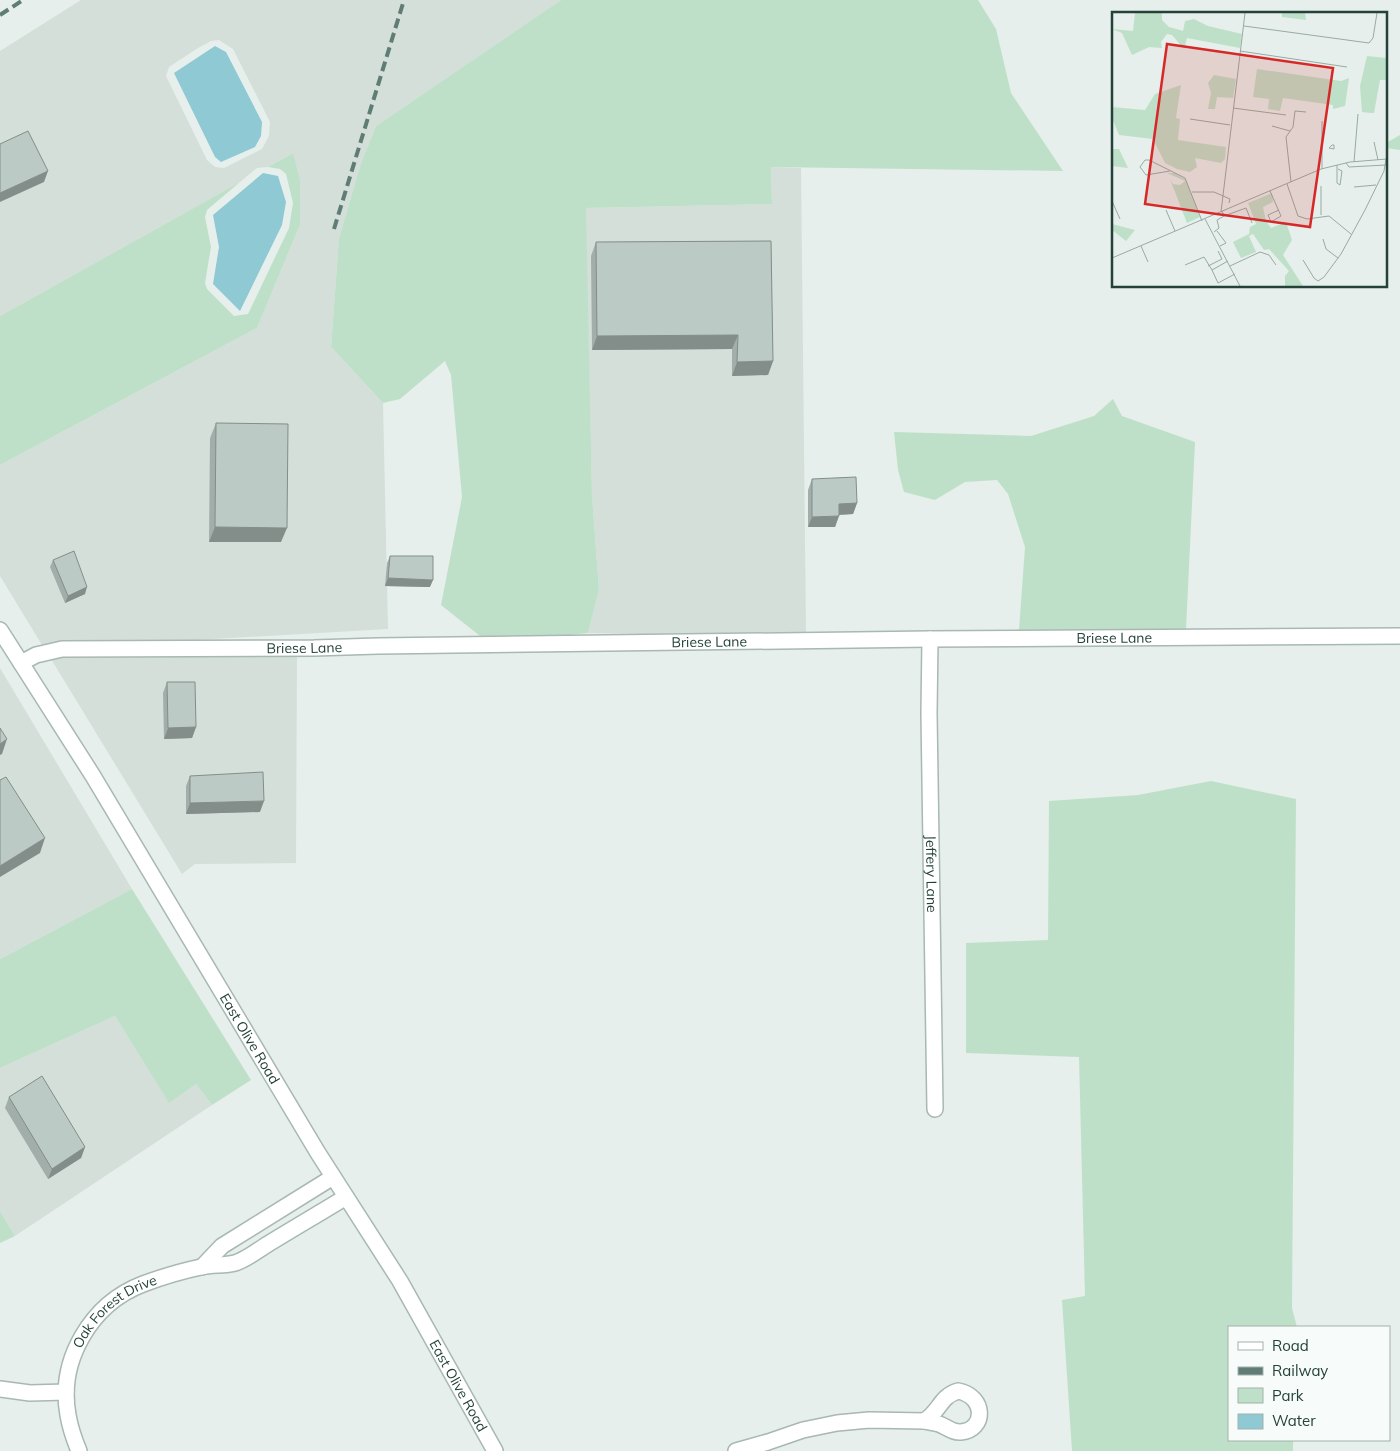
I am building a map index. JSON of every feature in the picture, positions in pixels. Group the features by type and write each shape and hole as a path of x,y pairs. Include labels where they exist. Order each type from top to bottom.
{"street":[{"name":"East Olive Road","path":"0,630 92,776 333,1177 400,1281 495,1451"},
{"name":"Briese Lane","path":"21,662 36,655 62,649 314,648 930,639 1400,636"},
{"name":"Jeffery Lane","path":"930,639 935,1109"},
{"path":"202,1267 222,1246 333,1177"},
{"name":"Oak Forest Drive","path":"79,1451 72,1434 67,1413 68,1371 74,1352 92,1322 106,1307 124,1293 143,1284 202,1267 236,1262 346,1197"},
{"path":"0,1390 30,1393 66,1392"},
{"path":"736,1451 804,1430 837,1424 869,1420 924,1421"}],"shaded area":[{"path":"81,0 561,0 376,126 361,163 339,238 331,347 383,403 388,629 195,640 62,641 42,645 0,576 0,465 257,328 300,225 293,153 268,167 257,168 240,182 0,316 0,51","holes":["219,40 233,49 270,122 269,136 262,149 224,168 215,167 207,160 166,76 169,67 211,41"]},
{"path":"771,167 801,168 806,632 588,633 599,590 592,495 585,208 772,204"},
{"path":"297,656 296,863 195,864 182,874 51,659 62,657"},
{"path":"0,668 132,889 0,959"},
{"path":"115,1016 169,1102 196,1084 212,1105 15,1236 0,1211 0,1068"}],"green space":[{"path":"561,0 978,0 996,29 1011,93 1063,171 771,167 772,204 586,208 592,495 599,590 588,633 480,636 441,605 462,497 451,375 445,361 400,399 383,403 331,347 339,238 361,163 376,126"},
{"path":"1400,135 1400,150 1388,148 1388,142"},
{"path":"293,153 300,181 300,225 257,328 0,465 0,316 240,182 207,210 205,217 211,247 205,283 207,289 234,316 248,314 289,228 293,203 286,174 280,169 268,167"},
{"path":"1113,399 1122,416 1195,442 1186,629 1019,630 1025,547 1008,494 997,480 965,482 935,500 904,492 898,470 894,432 1031,436 1094,416"},
{"path":"1211,781 1296,799 1292,1308 1297,1326 1228,1326 1228,1441 1293,1441 1293,1451 1072,1451 1062,1300 1085,1296 1079,1057 966,1053 966,943 1048,940 1049,801 1138,795"},
{"path":"132,889 251,1080 212,1105 196,1084 169,1103 115,1016 0,1068 0,959"},
{"path":"0,1211 15,1236 0,1243"}],"water":[{"path":"215,46 226,52 262,122 261,136 255,147 221,162 215,157 174,73"},
{"path":"263,173 278,176 286,202 282,225 240,311 213,284 219,247 213,215"}],"building":[{"path":"28,131 48,171 0,193 0,144"},
{"path":"771,241 773,361 737,362 738,335 597,336 596,242"},
{"path":"216,423 288,424 287,528 215,527"},
{"path":"856,477 857,503 839,504 839,516 812,517 812,479"},
{"path":"74,551 87,587 68,596 53,560"},
{"path":"390,556 433,556 433,580 388,578"},
{"path":"167,682 195,682 196,727 168,728"},
{"path":"0,728 7,739 0,744"},
{"path":"263,772 264,801 190,803 190,776"},
{"path":"6,777 45,838 0,866 0,780"},
{"path":"42,1076 85,1147 52,1169 9,1097"}],"railway":[{"path":"0,15 23,0"},
{"path":"334,229 404,0"}]}
